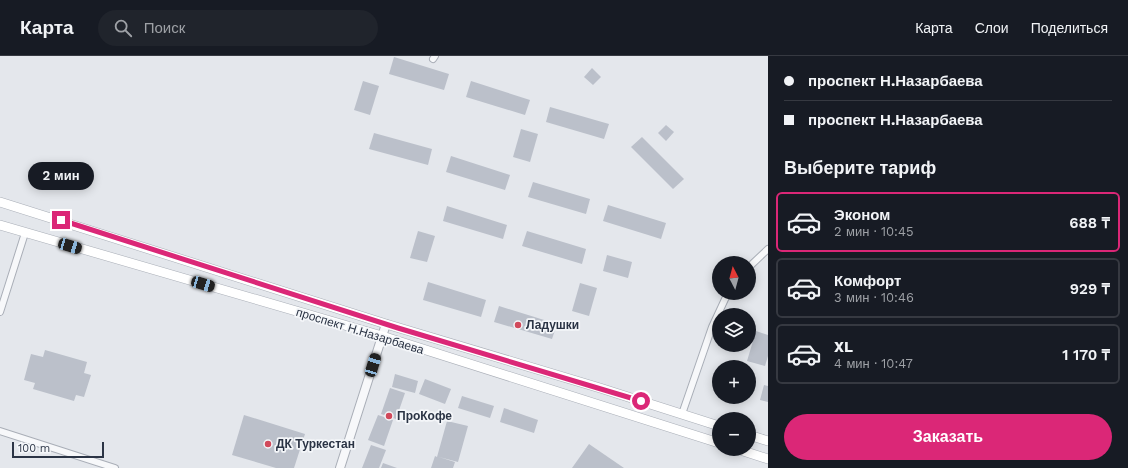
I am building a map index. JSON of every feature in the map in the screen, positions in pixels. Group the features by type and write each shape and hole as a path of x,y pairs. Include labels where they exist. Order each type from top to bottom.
{"main road":[{"name":"проспект Н.Назарбаева","path":"0,202 386,324 600,388 712,424"},
{"name":"проспект Н.Назарбаева","path":"0,225 382,336 712,441"},
{"path":"756,438 768,441"},
{"path":"756,455 768,459"}],"street":[{"path":"0,312 25,233"},
{"path":"756,261 768,249"},
{"path":"682,414 712,327 726,300"},
{"path":"340,468 386,324"},
{"path":"0,431 115,468"}],"building":[{"path":"394,57 449,74 444,90 389,74"},
{"path":"592,68 601,77 593,85 584,77"},
{"path":"363,81 379,86 370,115 354,110"},
{"path":"471,81 530,100 525,115 466,97"},
{"path":"550,107 609,124 604,139 546,122"},
{"path":"666,125 674,132 666,141 658,133"},
{"path":"521,129 538,134 530,162 513,157"},
{"path":"374,133 432,149 428,165 369,149"},
{"path":"642,137 684,179 673,189 631,147"},
{"path":"451,156 510,175 505,190 446,172"},
{"path":"533,182 590,199 586,214 528,197"},
{"path":"608,205 666,223 661,239 603,221"},
{"path":"447,206 507,225 503,239 443,221"},
{"path":"418,231 435,236 427,262 410,258"},
{"path":"527,231 586,249 582,264 522,246"},
{"path":"607,255 632,262 628,278 603,271"},
{"path":"428,282 486,300 481,317 423,300"},
{"path":"580,283 597,288 589,316 572,311"},
{"path":"499,306 557,324 552,339 494,322"},
{"path":"756,331 768,335 768,356 765,366 756,364 756,360 747,360 750,352 756,352"},
{"path":"45,350 87,362 84,373 91,375 84,397 76,395 74,401 33,389 35,383 24,380 31,354 43,357"},
{"path":"395,374 418,381 415,393 392,387"},
{"path":"425,379 451,389 445,404 419,394"},
{"path":"764,385 768,386 768,402 760,400"},
{"path":"390,388 405,393 396,419 381,414"},
{"path":"462,396 494,406 490,418 458,408"},
{"path":"504,408 538,420 534,433 500,422"},
{"name":"ДК Туркестан","path":"244,415 305,434 294,468 276,468 232,455"},
{"path":"378,415 393,420 384,446 368,440"},
{"path":"447,421 468,426 458,462 439,457 455,462 453,468 431,468 435,456 437,457"},
{"path":"589,444 624,468 572,468"},
{"path":"371,445 386,450 379,468 362,468"},
{"path":"383,463 397,468 381,468"}],"place":[{"name":"Ладушки","path":"518,325"},
{"name":"ПроКофе","path":"389,416"},
{"name":"ДК Туркестан","path":"268,444"}],"route":[{"path":"61,220 398,328 641,401"}]}
